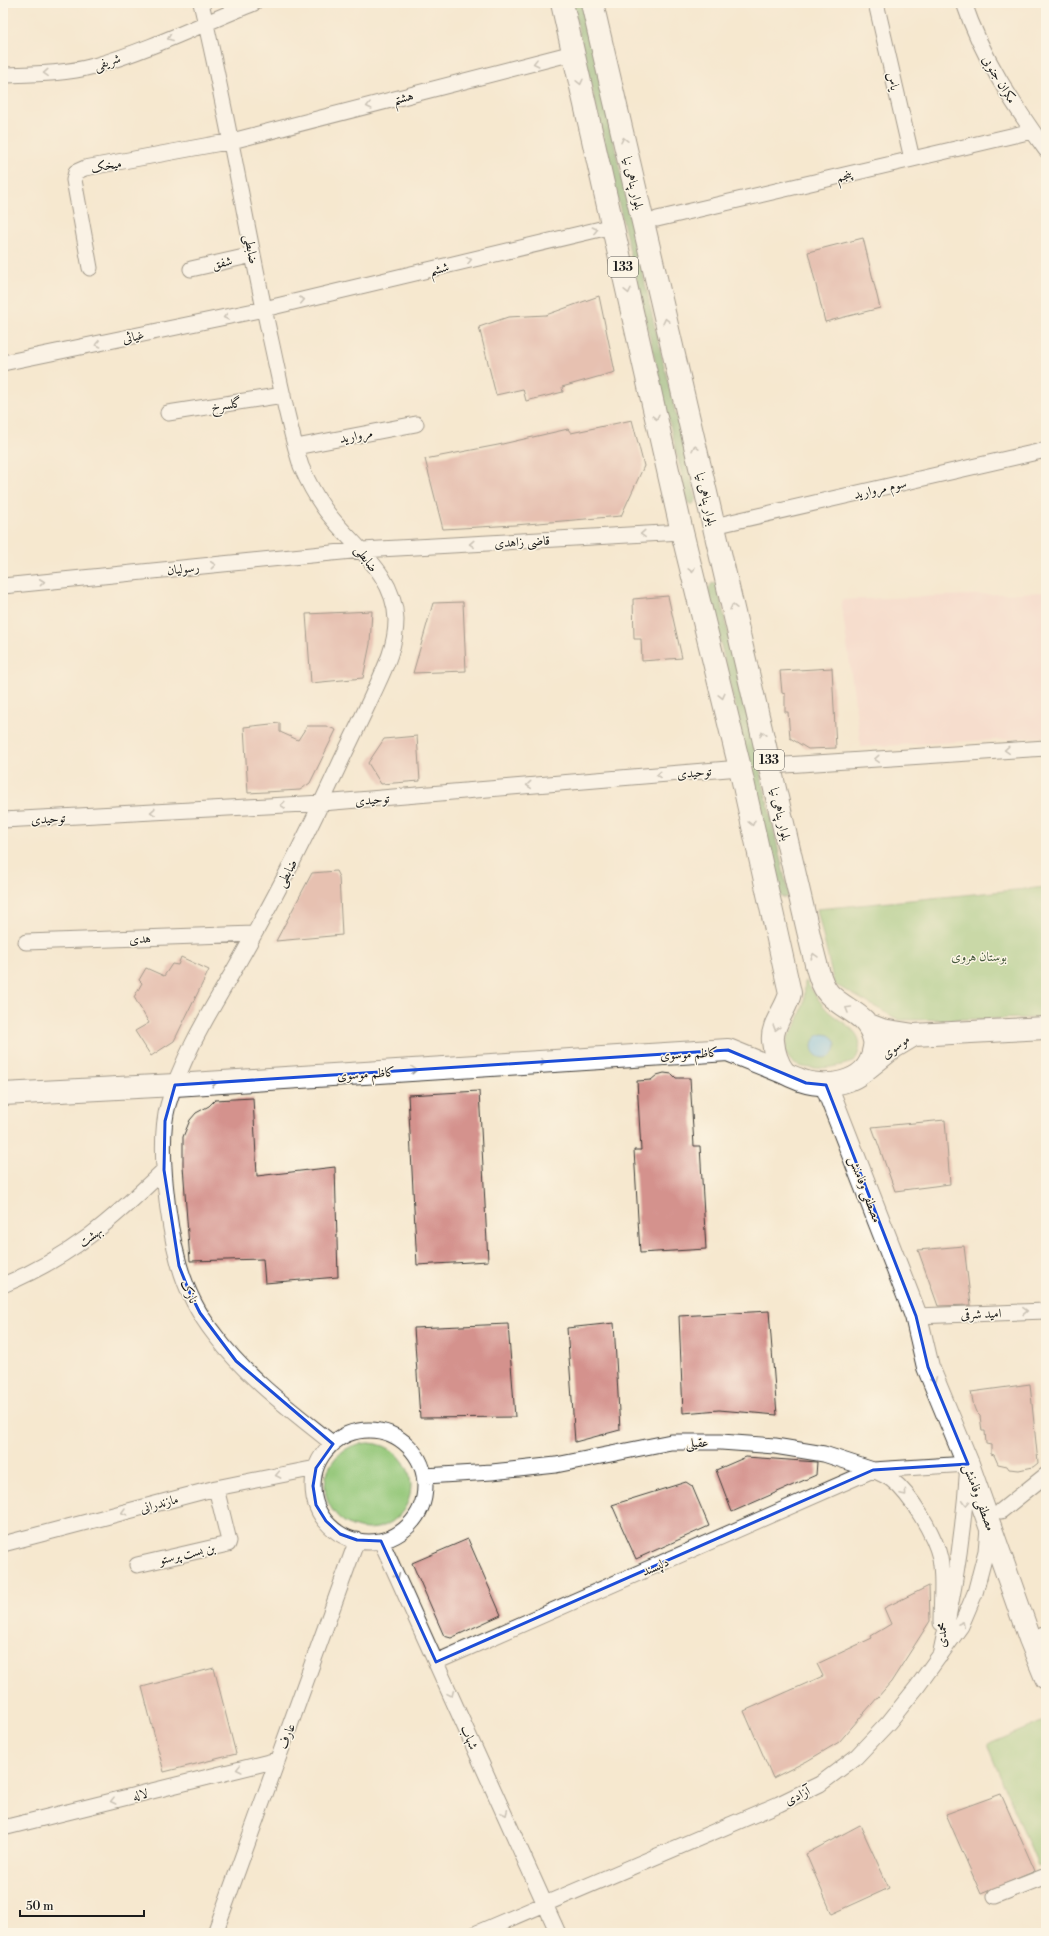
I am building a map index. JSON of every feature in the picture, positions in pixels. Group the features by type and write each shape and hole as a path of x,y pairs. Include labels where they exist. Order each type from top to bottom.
{"main road":[{"name":"133","path":"562,3 614,226 682,532 740,768 790,993 788,1003 777,1022 772,1039 776,1057 785,1073"},
{"name":"بلوار پناهی نیا","path":"592,3 812,948 828,993 869,1025"},
{"path":"682,532 714,526"},
{"path":"864,1070 873,1056 875,1042 869,1025"},
{"name":"موسوی","path":"869,1025 882,1030 914,1035"},
{"path":"914,1035 1046,1028"},
{"name":"موسوی","path":"785,1073 806,1082 826,1085 846,1082 894,1047 914,1035"},
{"name":"کاظم موسوی","path":"3,1094 175,1085 728,1050 785,1073"},
{"name":"مصطفی وفامنش","path":"826,1085 916,1316 928,1366 968,1464 995,1516 1010,1580 1030,1639 1046,1678"},
{"name":"مصطفی وفامنش","path":"916,1316 943,1362 995,1516 1045,1638"}],"street":[{"name":"ضابطی","path":"175,1085 192,1045 254,934 322,803 389,659 396,625 395,608 391,593 362,550 326,511 303,470 283,395 264,309 232,141 201,3"},
{"name":"شریفی","path":"3,75 51,73 94,66 139,50 254,3"},
{"name":"یاس","path":"876,3 912,159"},
{"name":"مکران جنوبی","path":"964,3 976,36 995,75 1046,150"},
{"name":"هشتم","path":"232,141 573,53"},
{"name":"پنجم","path":"657,219 1032,131"},
{"name":"میخک","path":"90,268 74,180 76,172 85,168 232,141"},
{"name":"ششم","path":"264,309 614,226"},
{"name":"شفق","path":"191,269 253,255"},
{"name":"غیاثی","path":"3,363 264,309"},
{"name":"گلسرخ","path":"168,412 283,395"},
{"name":"مروارید","path":"296,447 416,424"},
{"name":"سوم مروارید","path":"714,526 1046,450"},
{"name":"قاضی زاهدی","path":"362,550 682,532"},
{"name":"رسولیان","path":"3,586 362,550"},
{"path":"770,766 1046,748"},
{"name":"توحیدی","path":"3,820 322,803 740,768"},
{"name":"هدی","path":"26,942 254,934"},
{"name":"نازک","path":"175,1085 164,1121 164,1170 172,1229 179,1266 200,1313 215,1336 236,1361 260,1384 333,1444"},
{"name":"بهشت","path":"3,1285 34,1271 84,1242 111,1220 164,1170"},
{"name":"امید شرقی","path":"916,1316 1046,1311"},
{"path":"359,1430 377,1430 394,1435 409,1445 419,1459 425,1476 425,1493 417,1514 410,1524 397,1534 381,1541 357,1540 340,1534 326,1521 316,1505 313,1486 316,1468 321,1457 333,1444 342,1436 359,1430"},
{"name":"عقیلی","path":"425,1476 492,1472 556,1464 671,1442 720,1442 775,1446 824,1454 873,1470 968,1464"},
{"name":"محمدی","path":"940,1656 961,1552 968,1464"},
{"name":"مازندرانی","path":"3,1544 216,1488 316,1468"},
{"name":"محمدی","path":"873,1470 892,1480 897,1485 920,1514 933,1536 939,1558 943,1585 940,1656"},
{"name":"دلپسند","path":"436,1662 873,1470"},
{"path":"995,1516 1046,1475"},
{"path":"1032,1486 1046,1481"},
{"name":"بن بست پرستو","path":"137,1565 228,1544 228,1536 216,1488"},
{"name":"آزادی","path":"477,1933 779,1804 820,1784 856,1757 889,1722 961,1626 975,1593 995,1516"},
{"name":"عارف","path":"215,1933 357,1540"},
{"name":"شهاب","path":"381,1541 546,1903 558,1933"},
{"path":"986,1551 997,1560 1010,1580"},
{"name":"لاله","path":"3,1828 277,1760"},
{"path":"995,1896 1046,1876"}],"highlighted area":[{"path":"728,1050 806,1083 826,1085 916,1316 928,1367 968,1464 873,1470 436,1662 381,1541 357,1540 340,1534 326,1521 316,1505 313,1486 316,1468 333,1444 236,1361 200,1313 189,1291 179,1266 164,1170 165,1121 175,1085"}],"shaded area":[{"path":"1046,592 1046,737 861,747 841,600"}],"green space":[{"path":"572,3 583,3 655,327 696,498 692,505 688,503"},
{"path":"712,583 717,584 789,895 785,898 778,895 708,589"},
{"name":"بوستان هروی","path":"1046,887 1046,1018 899,1020 834,984 817,909"},
{"path":"805,980 827,1010 848,1026 857,1036 859,1051 855,1061 832,1067 814,1068 798,1065 792,1062 788,1057 785,1051 788,1037 796,1026 804,1003"},
{"path":"368,1443 376,1444 392,1450 404,1462 410,1478 410,1494 404,1510 392,1522 376,1528 368,1529 360,1528 344,1522 332,1510 326,1494 325,1486 326,1478 332,1462 344,1450 360,1444"},
{"path":"1046,1720 1046,1863 1038,1866 987,1745"}],"water":[{"path":"824,1034 832,1038 836,1046 832,1054 824,1058 816,1054 812,1046 816,1038"}],"building":[{"path":"863,238 880,308 825,322 808,252"},
{"path":"599,296 615,372 562,387 563,392 526,401 523,389 496,395 479,327 508,317 546,315"},
{"path":"632,420 644,466 621,516 515,525 443,529 425,459 498,445 568,429 571,433"},
{"path":"668,596 682,658 642,661 641,639 634,639 633,599"},
{"path":"463,602 466,671 413,673 433,603"},
{"path":"372,611 370,644 363,678 311,683 306,614"},
{"path":"832,668 836,748 808,749 790,738 788,712 785,712 785,694 782,693 780,671"},
{"path":"280,723 280,732 298,740 307,726 326,726 336,730 310,783 300,790 248,793 244,727"},
{"path":"417,736 420,781 381,784 368,763 384,739"},
{"path":"336,871 339,877 342,935 276,941 312,873"},
{"path":"181,957 209,970 174,1041 151,1056 135,1031 149,1023 134,997 142,983 139,980 146,968 164,976 172,964 178,965"},
{"path":"664,1073 672,1074 676,1078 690,1078 694,1146 700,1146 706,1249 640,1253 634,1150 641,1150 637,1081 651,1080 657,1075"},
{"path":"479,1091 488,1261 417,1265 408,1095"},
{"path":"253,1098 257,1176 335,1167 338,1277 265,1283 263,1259 190,1261 183,1166 183,1137 190,1120 196,1113 209,1106 215,1100"},
{"path":"945,1120 950,1184 895,1191 872,1127"},
{"path":"964,1246 971,1305 938,1306 918,1250"},
{"path":"769,1311 777,1415 719,1410 683,1413 679,1316"},
{"path":"614,1323 620,1430 575,1442 567,1328"},
{"path":"508,1324 515,1417 420,1418 414,1328"},
{"path":"1030,1384 1038,1463 1033,1467 1019,1470 1009,1469 1007,1466 998,1464 994,1455 991,1454 991,1445 986,1444 985,1431 982,1431 980,1416 974,1407 971,1392"},
{"path":"746,1457 817,1462 816,1475 732,1512 716,1470"},
{"path":"686,1482 692,1486 709,1526 636,1559 612,1505"},
{"path":"468,1539 501,1615 451,1638 444,1636 412,1563"},
{"path":"929,1586 930,1621 891,1682 839,1742 807,1761 773,1778 744,1711 823,1676 817,1664 872,1638 871,1636 891,1624 884,1608"},
{"path":"214,1668 236,1754 164,1772 142,1687"},
{"path":"1001,1794 1035,1871 981,1894 946,1814"},
{"path":"860,1825 889,1888 832,1914 806,1854"}]}
